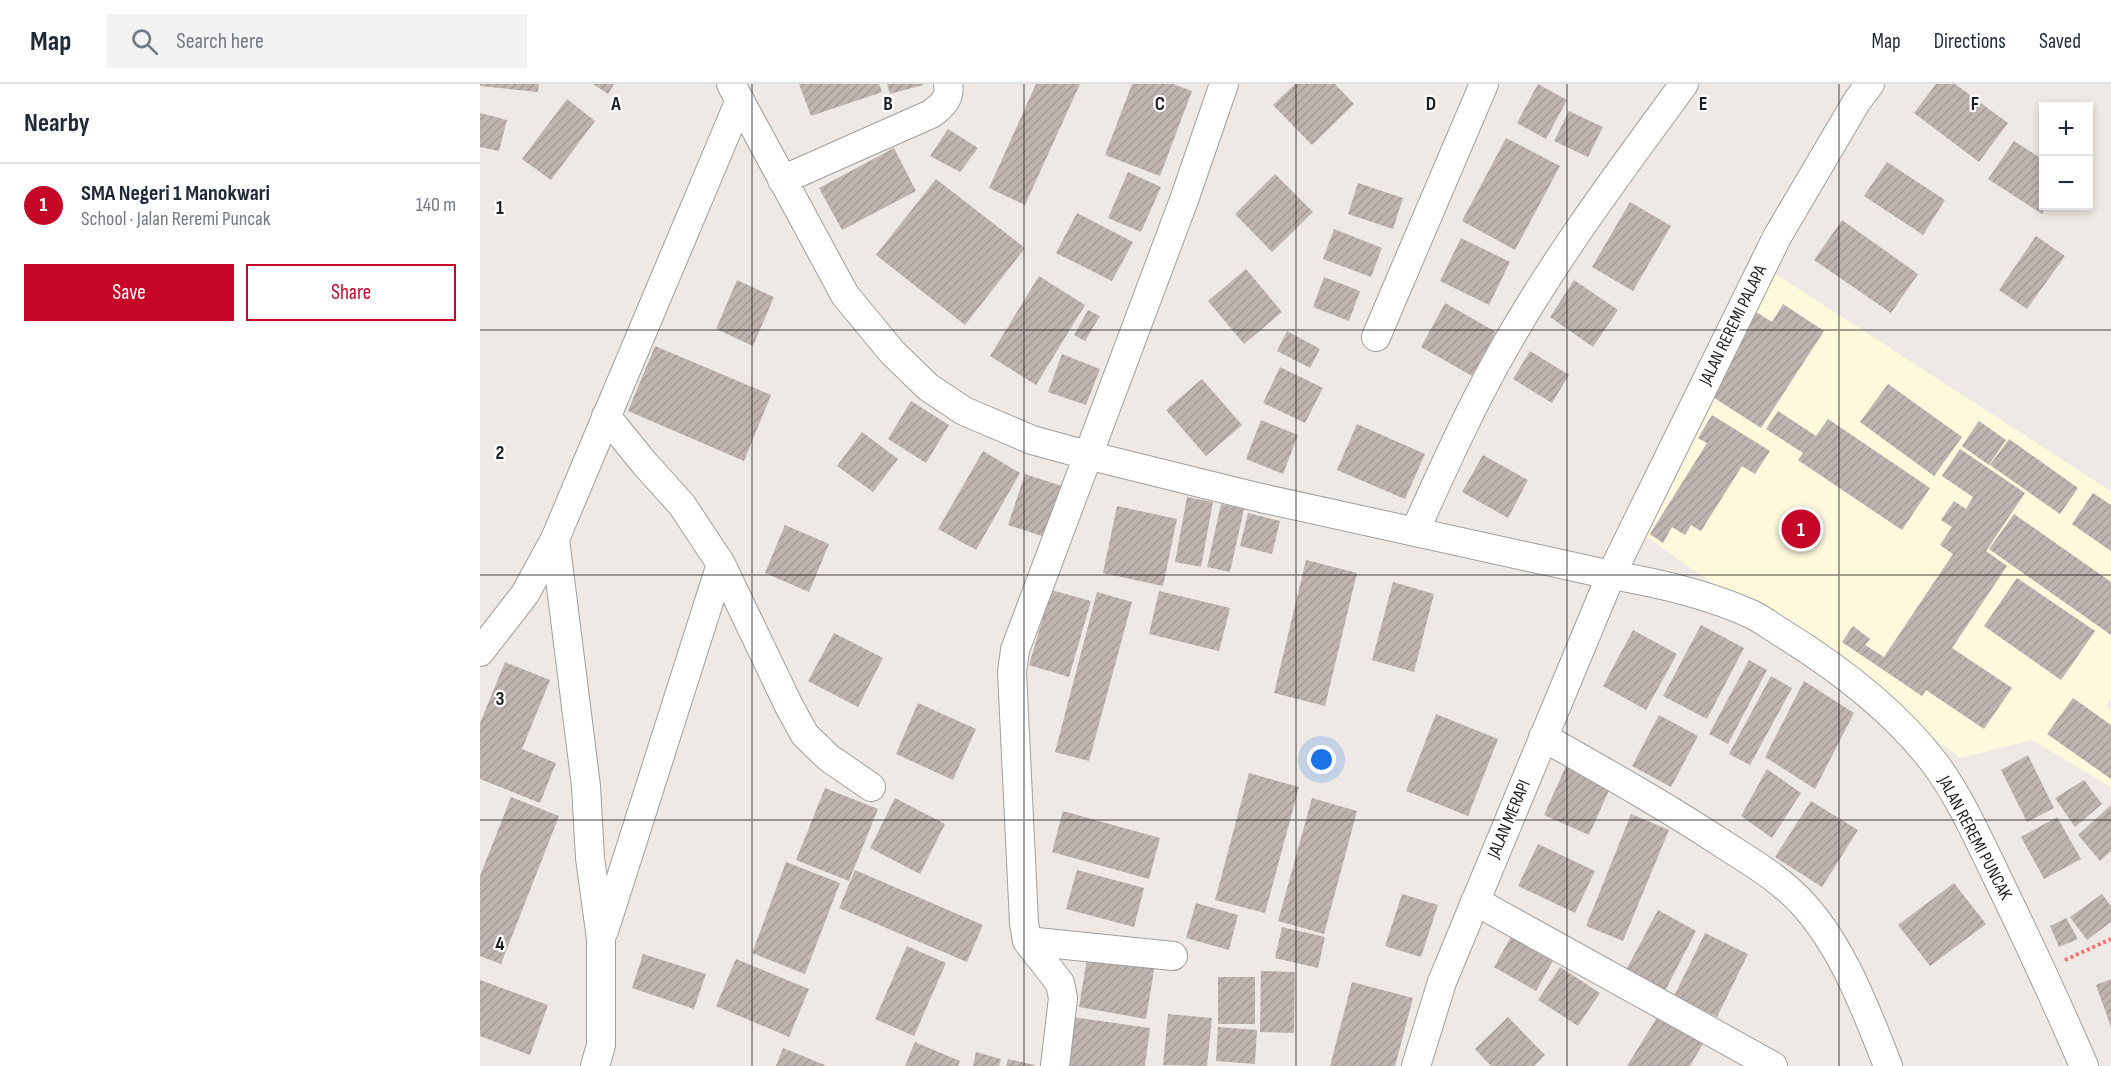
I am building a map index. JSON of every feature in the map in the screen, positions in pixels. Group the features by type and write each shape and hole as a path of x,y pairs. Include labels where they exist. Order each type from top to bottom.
{"street":[{"path":"782,180 931,114 943,105 950,92 948,84"},
{"path":"1055,1066 1063,998 1060,983 1027,941 1024,923 1012,672 1015,650 1184,200 1224,84"},
{"path":"1376,337 1484,84"},
{"path":"1415,531 1447,460 1505,347 1592,209 1684,84"},
{"name":"JALAN REREMI PALAPA","path":"1611,575 1777,237 1857,101 1870,84"},
{"path":"480,652 525,594 555,539 736,92"},
{"name":"JALAN REREMI PUNCAK","path":"736,92 845,295 892,352 928,387 964,411 1032,440 1087,455 1261,498 1652,582 1705,597 1752,615 1803,646 1900,724 1936,765 1962,807 2043,970 2084,1066"},
{"path":"606,416 682,505 722,564 805,735 829,758 871,787"},
{"path":"555,539 586,786 590,858 601,939 601,1045 595,1066"},
{"path":"601,939 722,564"},
{"name":"JALAN MERAPI","path":"1416,1066 1442,982 1611,575"},
{"path":"1543,737 1670,810 1776,878 1804,905 1824,932 1860,996 1888,1066"},
{"path":"1475,901 1773,1066"},
{"path":"1027,941 1173,956"}],"path":[{"path":"2043,970 2111,939"}],"shaded area":[{"path":"1774,273 2111,491 2111,505 2093,493 2072,524 2111,551 2111,582 2014,514 1989,549 2111,635 2111,699 2106,706 2111,710 2111,725 2073,698 2047,734 2111,778 2111,787 2032,740 1961,758 1641,533 1703,395","holes":["1783,305 1824,331 1761,428 1705,392 1756,313 1772,322","1889,384 1962,437 1934,475 1861,422","1778,411 1816,436 1828,419 1930,488 1902,530 1798,461 1803,453 1767,429","1712,415 1769,451 1755,474 1742,466 1701,531 1691,525 1685,535 1672,527 1663,542 1650,534 1707,443 1698,438","1978,421 2006,440 1989,465 1962,446","2009,439 2078,488 2060,514 1990,465","1960,449 2025,493 1986,551 2007,566 1952,648 2011,688 1984,729 1926,690 1922,696 1842,642 1853,627 1870,638 1865,645 1884,657 1953,554 1940,545 1952,527 1941,520 1954,501 1966,509 1973,497 1942,476","2017,578 2095,631 2061,680 1984,626"]}],"building":[{"path":"480,84 539,84 538,92 480,86"},
{"path":"593,84 614,84 608,94"},
{"path":"799,84 879,84 882,92 811,116"},
{"path":"887,84 923,84 923,85 890,94"},
{"path":"1036,84 1080,84 1025,205 989,188"},
{"path":"1132,84 1173,84 1192,91 1160,176 1105,155"},
{"path":"1295,84 1335,84 1354,104 1312,145 1273,105"},
{"path":"1538,84 1567,100 1546,139 1517,123"},
{"path":"1936,84 1955,84 2008,123 1979,162 1914,113"},
{"path":"567,99 595,121 551,180 522,159"},
{"path":"1569,111 1603,127 1588,157 1554,141"},
{"path":"480,113 507,120 499,151 480,147"},
{"path":"948,129 978,148 960,172 930,156"},
{"path":"1506,138 1560,166 1515,250 1462,221"},
{"path":"2014,141 2039,157 2039,210 2044,210 2042,214 1988,179"},
{"path":"894,148 916,191 842,230 819,188"},
{"path":"1887,162 1945,200 1923,235 1864,196"},
{"path":"1128,172 1161,187 1141,232 1108,218"},
{"path":"1275,174 1313,212 1272,252 1235,214"},
{"path":"936,179 1025,248 965,325 876,255"},
{"path":"1358,183 1403,198 1393,229 1348,214"},
{"path":"1630,202 1671,226 1633,291 1592,267"},
{"path":"1077,213 1133,242 1112,281 1056,253"},
{"path":"1842,220 1918,274 1891,313 1814,260"},
{"path":"1334,229 1382,248 1371,277 1323,259"},
{"path":"2036,236 2065,256 2027,309 1999,290"},
{"path":"1461,238 1510,262 1489,305 1440,281"},
{"path":"1246,269 1282,312 1244,344 1208,301"},
{"path":"1039,276 1085,305 1036,385 990,356"},
{"path":"1324,277 1360,291 1349,321 1313,307"},
{"path":"737,280 774,297 753,346 716,329"},
{"path":"1574,280 1618,310 1593,347 1550,317"},
{"path":"1445,303 1496,332 1472,376 1421,347"},
{"path":"1783,304 1824,331 1761,428 1705,392 1756,312 1772,322"},
{"path":"1088,310 1100,316 1085,341 1074,335"},
{"path":"1287,331 1320,349 1310,368 1277,351"},
{"path":"655,346 771,395 744,461 628,411"},
{"path":"1530,351 1569,375 1552,403 1513,379"},
{"path":"1062,354 1100,369 1086,405 1048,392"},
{"path":"1280,367 1323,388 1305,423 1263,403"},
{"path":"1202,379 1242,425 1206,456 1166,410"},
{"path":"1888,384 1962,437 1934,476 1860,422"},
{"path":"911,401 949,425 926,463 888,439"},
{"path":"1778,411 1816,436 1828,419 1930,488 1902,530 1798,460 1803,453 1766,429"},
{"path":"1712,415 1770,451 1755,474 1742,466 1701,531 1691,525 1685,535 1672,527 1663,543 1650,534 1707,443 1698,438"},
{"path":"1261,420 1298,435 1283,474 1246,459"},
{"path":"1979,421 2006,440 1989,465 1962,446"},
{"path":"1357,424 1425,454 1405,499 1337,470"},
{"path":"862,432 898,459 873,492 837,466"},
{"path":"2009,439 2078,488 2060,514 1990,465"},
{"path":"1960,449 2025,493 1986,551 2007,566 1952,648 2012,688 1984,729 1926,690 1922,696 1842,642 1853,626 1870,639 1865,645 1884,657 1953,554 1940,545 1952,527 1941,520 1954,501 1966,509 1973,497 1942,476"},
{"path":"983,451 1020,473 976,550 938,529"},
{"path":"1483,455 1528,480 1508,518 1462,492"},
{"path":"1025,474 1062,486 1045,537 1008,525"},
{"path":"2093,493 2111,505 2111,551 2072,524"},
{"path":"1187,497 1213,502 1201,567 1175,562"},
{"path":"1221,504 1244,509 1230,572 1207,567"},
{"path":"1117,506 1177,519 1163,586 1103,573"},
{"path":"1248,513 1280,521 1272,554 1240,546"},
{"path":"2014,514 2111,582 2111,635 1989,549"},
{"path":"785,525 829,544 809,592 765,573"},
{"path":"1306,560 1357,573 1325,706 1274,693"},
{"path":"2017,578 2095,631 2061,680 1984,626"},
{"path":"1393,582 1434,594 1414,672 1372,660"},
{"path":"1051,590 1091,601 1069,677 1029,665"},
{"path":"1159,591 1230,608 1219,651 1149,634"},
{"path":"1097,592 1132,602 1089,761 1055,752"},
{"path":"1701,625 1744,648 1707,719 1663,696"},
{"path":"1633,630 1677,654 1646,710 1603,686"},
{"path":"834,633 883,658 858,707 808,681"},
{"path":"1749,660 1767,670 1728,744 1709,734"},
{"path":"505,662 550,680 522,749 556,763 540,803 480,779 480,723"},
{"path":"1771,676 1792,688 1750,765 1729,754"},
{"path":"1804,681 1854,713 1815,789 1765,757"},
{"path":"2073,698 2111,725 2111,779 2047,734"},
{"path":"918,703 976,729 953,780 896,754"},
{"path":"1436,714 1498,739 1468,816 1406,791"},
{"path":"1659,715 1698,736 1671,787 1632,766"},
{"path":"2028,755 2054,808 2027,822 2001,770"},
{"path":"1566,766 1611,786 1589,835 1544,815"},
{"path":"1767,769 1801,793 1772,838 1741,816"},
{"path":"1249,773 1299,787 1265,913 1215,900"},
{"path":"2084,780 2102,804 2075,827 2055,798"},
{"path":"825,788 878,809 849,881 796,860"},
{"path":"511,797 559,816 501,964 480,956 480,876"},
{"path":"895,798 945,824 920,874 870,848"},
{"path":"1312,798 1357,811 1324,934 1278,921"},
{"path":"1811,801 1858,830 1822,887 1775,857"},
{"path":"2111,805 2111,851 2100,861 2078,835"},
{"path":"1063,811 1160,838 1149,879 1052,852"},
{"path":"1631,814 1669,830 1623,941 1586,926"},
{"path":"2057,817 2081,859 2044,879 2021,837"},
{"path":"1538,844 1595,871 1575,913 1518,886"},
{"path":"786,862 840,883 805,974 752,953"},
{"path":"855,870 983,925 967,962 839,908"},
{"path":"1077,870 1144,888 1134,927 1066,909"},
{"path":"1954,883 1986,924 1930,966 1898,925"},
{"path":"1402,894 1438,905 1421,957 1385,946"},
{"path":"2102,894 2111,906 2111,922 2087,940 2070,917"},
{"path":"1196,903 1238,915 1229,950 1186,938"},
{"path":"1658,910 1696,931 1665,991 1626,970"},
{"path":"2066,918 2078,939 2059,947 2050,926"},
{"path":"1282,927 1325,937 1318,968 1275,958"},
{"path":"1705,933 1748,954 1717,1017 1674,996"},
{"path":"1512,935 1554,959 1536,991 1494,967"},
{"path":"907,946 946,963 914,1036 875,1019"},
{"path":"1088,952 1155,964 1146,1019 1079,1007"},
{"path":"643,954 706,974 694,1009 632,988"},
{"path":"736,959 809,989 789,1037 716,1006"},
{"path":"1560,967 1600,993 1578,1026 1538,1000"},
{"path":"1261,971 1295,972 1294,1033 1260,1032"},
{"path":"1218,977 1255,977 1255,1024 1218,1024"},
{"path":"2111,979 2111,1027 2096,985"},
{"path":"480,980 548,1005 530,1055 480,1036"},
{"path":"1352,982 1413,998 1395,1066 1330,1066"},
{"path":"1168,1014 1212,1018 1207,1066 1163,1065"},
{"path":"1658,1016 1703,1044 1690,1066 1627,1066"},
{"path":"1072,1017 1150,1028 1145,1066 1066,1066"},
{"path":"1508,1017 1545,1055 1534,1066 1491,1066 1475,1049"},
{"path":"1218,1027 1257,1030 1255,1064 1216,1061"},
{"path":"915,1042 960,1061 958,1066 905,1066"},
{"path":"783,1048 827,1066 776,1066"},
{"path":"976,1052 1001,1059 999,1066 973,1066"},
{"path":"1008,1059 1035,1065 1035,1066 1006,1066"}],"place":[{"name":"SMA Negeri 1 Manokwari","path":"1801,529"}]}
